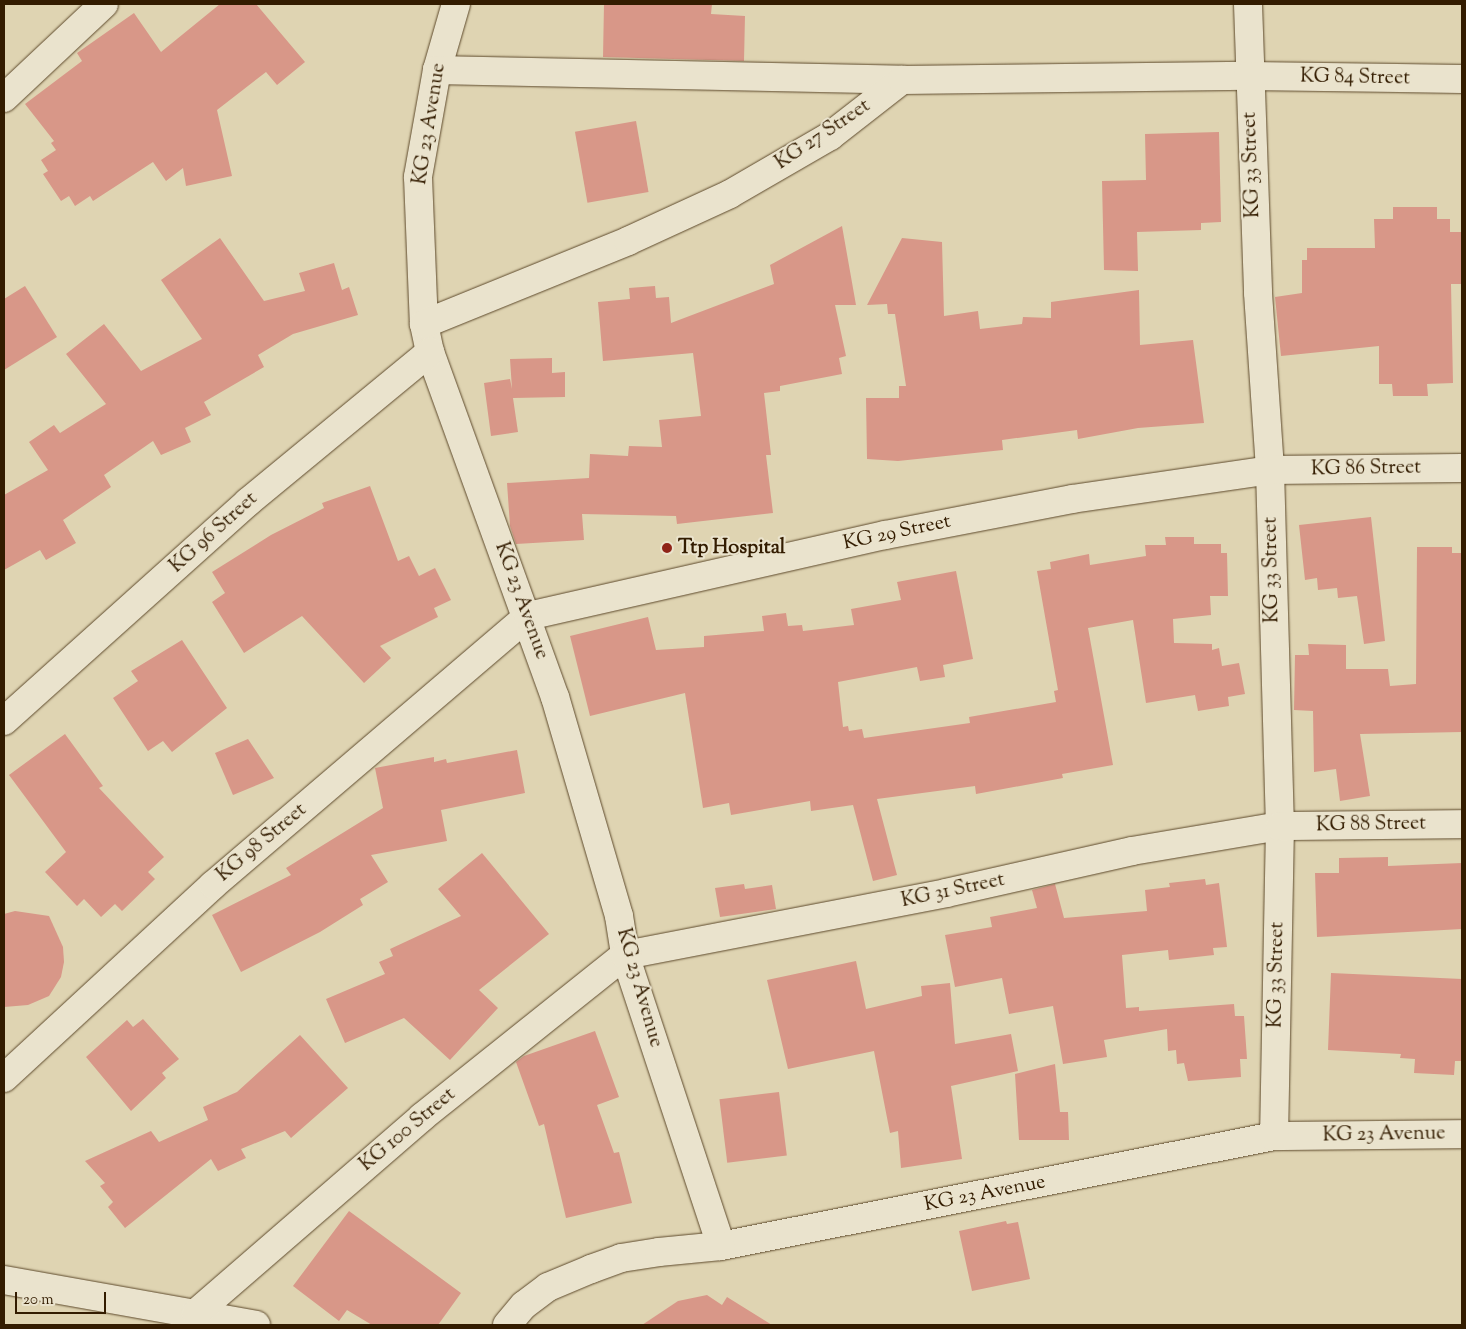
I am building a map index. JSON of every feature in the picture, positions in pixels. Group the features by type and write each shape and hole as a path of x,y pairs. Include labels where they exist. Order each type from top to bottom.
{"street":[{"path":"4,98 104,4"},
{"name":"KG 23 Avenue","path":"456,4 437,70 418,177 424,324 430,352 528,616 579,774 619,916 625,955 721,1246 1274,1136 1462,1134"},
{"name":"KG 33 Street","path":"1248,4 1248,76 1270,470 1280,826 1274,1136"},
{"path":"437,70 902,80 1248,76"},
{"name":"KG 84 Street","path":"1248,76 1462,80"},
{"name":"KG 27 Street","path":"424,324 628,241 730,194 830,136 902,80"},
{"name":"KG 96 Street","path":"4,721 248,502 430,352"},
{"name":"KG 86 Street","path":"1270,470 1462,468"},
{"name":"KG 29 Street","path":"528,616 885,535 1072,499 1270,470"},
{"name":"KG 98 Street","path":"4,1078 213,885 528,616"},
{"name":"KG 88 Street","path":"1280,826 1462,824"},
{"name":"KG 31 Street","path":"625,955 946,893 1132,851 1280,826"},
{"name":"KG 100 Street","path":"196,1313 422,1117 625,955"},
{"path":"507,1325 524,1306 548,1287 591,1269 621,1258 721,1246"},
{"path":"4,1280 256,1325"}],"building":[{"path":"220,4 256,4 305,62 277,85 266,72 217,110 232,176 186,186 183,168 166,181 153,162 93,201 90,196 75,206 69,196 61,201 43,174 48,171 41,160 56,150 51,143 54,141 25,104 82,61 77,53 134,13 161,52"},
{"path":"604,4 712,4 711,14 745,16 744,61 603,57"},
{"path":"636,121 649,192 587,203 575,132"},
{"path":"1219,132 1221,222 1201,223 1201,230 1137,232 1138,271 1104,270 1102,181 1146,180 1145,134"},
{"path":"1393,207 1437,207 1437,219 1450,219 1450,232 1462,232 1462,284 1451,284 1453,383 1427,384 1428,396 1393,396 1392,384 1379,384 1379,346 1281,356 1275,297 1302,293 1302,260 1307,260 1307,248 1375,248 1374,219 1393,219"},
{"path":"842,226 856,305 835,305 846,356 839,358 842,374 780,386 780,391 764,393 771,455 766,455 773,513 677,524 676,516 582,514 584,540 516,544 510,526 507,483 589,478 590,454 628,456 629,446 662,447 659,420 701,416 693,353 603,361 598,302 630,299 629,288 655,286 656,298 669,297 671,323 774,284 770,265"},
{"path":"220,238 264,301 305,291 299,273 334,263 342,290 349,287 358,315 293,334 258,355 264,367 204,402 211,415 185,428 191,442 161,455 153,441 104,475 111,487 63,520 76,543 46,560 40,550 4,570 4,495 48,470 29,442 54,425 60,433 106,404 66,354 104,324 141,371 202,339 161,280"},
{"path":"902,238 942,242 944,316 978,311 980,329 1022,324 1023,317 1051,318 1051,302 1139,290 1140,345 1193,340 1204,423 1138,428 1078,439 1077,430 1002,440 1003,450 898,461 867,459 866,398 899,398 899,386 906,386 895,314 888,314 887,304 867,305"},
{"path":"25,286 57,337 4,370 4,299"},
{"path":"552,358 552,373 565,372 565,397 513,398 518,432 491,436 484,383 510,379 512,389 510,359"},
{"path":"370,486 398,561 409,556 419,576 435,568 451,600 434,608 438,617 380,646 391,658 364,683 302,616 244,653 212,602 225,593 212,572 271,535 324,508 322,503"},
{"path":"1371,517 1385,641 1364,644 1357,596 1338,598 1337,588 1318,590 1317,578 1305,580 1299,525"},
{"path":"1165,537 1194,537 1194,544 1221,544 1221,553 1227,553 1228,596 1210,596 1211,615 1173,619 1174,643 1212,644 1212,650 1219,648 1222,666 1239,663 1245,694 1228,697 1229,706 1198,711 1195,695 1146,703 1133,620 1088,628 1113,765 1062,774 1063,778 976,794 975,786 877,799 897,875 873,881 853,805 811,811 810,801 731,815 729,803 703,808 685,693 590,716 570,636 648,617 656,650 704,647 704,636 764,631 762,616 786,613 788,626 802,625 803,631 854,625 851,609 901,600 897,582 956,571 973,659 943,665 945,677 920,681 917,667 838,682 843,727 848,726 849,731 862,729 864,738 970,723 969,717 1056,702 1054,691 1058,690 1037,571 1051,569 1050,562 1089,554 1090,565 1146,556 1145,545 1166,545"},
{"path":"1417,547 1452,547 1452,553 1462,553 1462,732 1360,734 1370,796 1340,801 1336,769 1314,772 1313,711 1294,710 1295,655 1309,655 1308,644 1346,645 1346,669 1388,669 1390,686 1416,684"},
{"path":"182,640 227,708 172,752 163,741 148,751 113,698 138,681 131,671"},
{"path":"65,734 103,786 99,788 164,857 148,872 155,879 122,911 115,904 101,917 84,899 77,906 45,872 66,852 9,775"},
{"path":"248,739 274,778 233,795 215,753"},
{"path":"517,750 525,793 441,810 447,841 371,855 388,882 360,899 363,905 320,932 241,972 212,915 291,875 286,868 383,808 375,768 434,757 434,762 446,759 447,763"},
{"path":"482,853 549,934 479,990 498,1008 450,1060 404,1018 345,1043 326,999 385,974 379,962 393,956 390,949 461,916 438,889"},
{"path":"1388,857 1388,866 1462,863 1462,929 1317,937 1315,873 1339,873 1339,858"},
{"path":"1205,879 1206,885 1219,883 1227,947 1213,948 1214,955 1169,960 1168,950 1122,955 1126,1008 1139,1007 1139,1011 1234,1004 1235,1016 1244,1016 1247,1059 1240,1059 1241,1077 1188,1081 1184,1063 1177,1064 1176,1050 1168,1051 1167,1029 1104,1040 1107,1057 1063,1064 1053,1006 1009,1014 1002,978 955,987 945,935 992,927 990,917 1037,908 1032,890 1055,884 1064,918 1147,911 1145,890 1170,887 1169,883"},
{"path":"744,884 745,889 772,885 776,909 720,917 715,888"},
{"path":"15,911 49,916 63,947 64,962 61,977 49,996 28,1005 4,1007 4,914"},
{"path":"856,961 866,1009 922,996 921,986 950,983 955,1044 1011,1034 1018,1071 951,1086 962,1159 901,1168 898,1131 890,1133 874,1051 788,1069 767,980"},
{"path":"1331,973 1462,979 1462,1061 1455,1061 1454,1075 1414,1073 1415,1059 1400,1058 1401,1054 1328,1050"},
{"path":"143,1019 179,1059 162,1073 166,1078 131,1111 86,1057 127,1020 133,1027"},
{"path":"595,1031 619,1097 597,1105 614,1153 619,1152 632,1203 566,1218 544,1124 539,1126 516,1062 524,1056"},
{"path":"300,1035 348,1088 291,1138 285,1131 241,1149 246,1158 218,1171 211,1159 125,1228 108,1207 113,1202 100,1186 105,1183 85,1161 151,1131 159,1142 208,1120 203,1107 237,1092"},
{"path":"1055,1064 1060,1112 1068,1112 1069,1140 1019,1140 1015,1074"},
{"path":"779,1092 787,1156 727,1163 719,1099"},
{"path":"349,1211 461,1293 438,1325 372,1325 347,1310 339,1321 293,1286"},
{"path":"1006,1221 1007,1224 1018,1222 1030,1279 972,1291 959,1231"},
{"path":"707,1295 722,1305 727,1297 772,1325 642,1325 678,1301"}],"place":[{"name":"Ttp Hospital","path":"667,548"}]}
